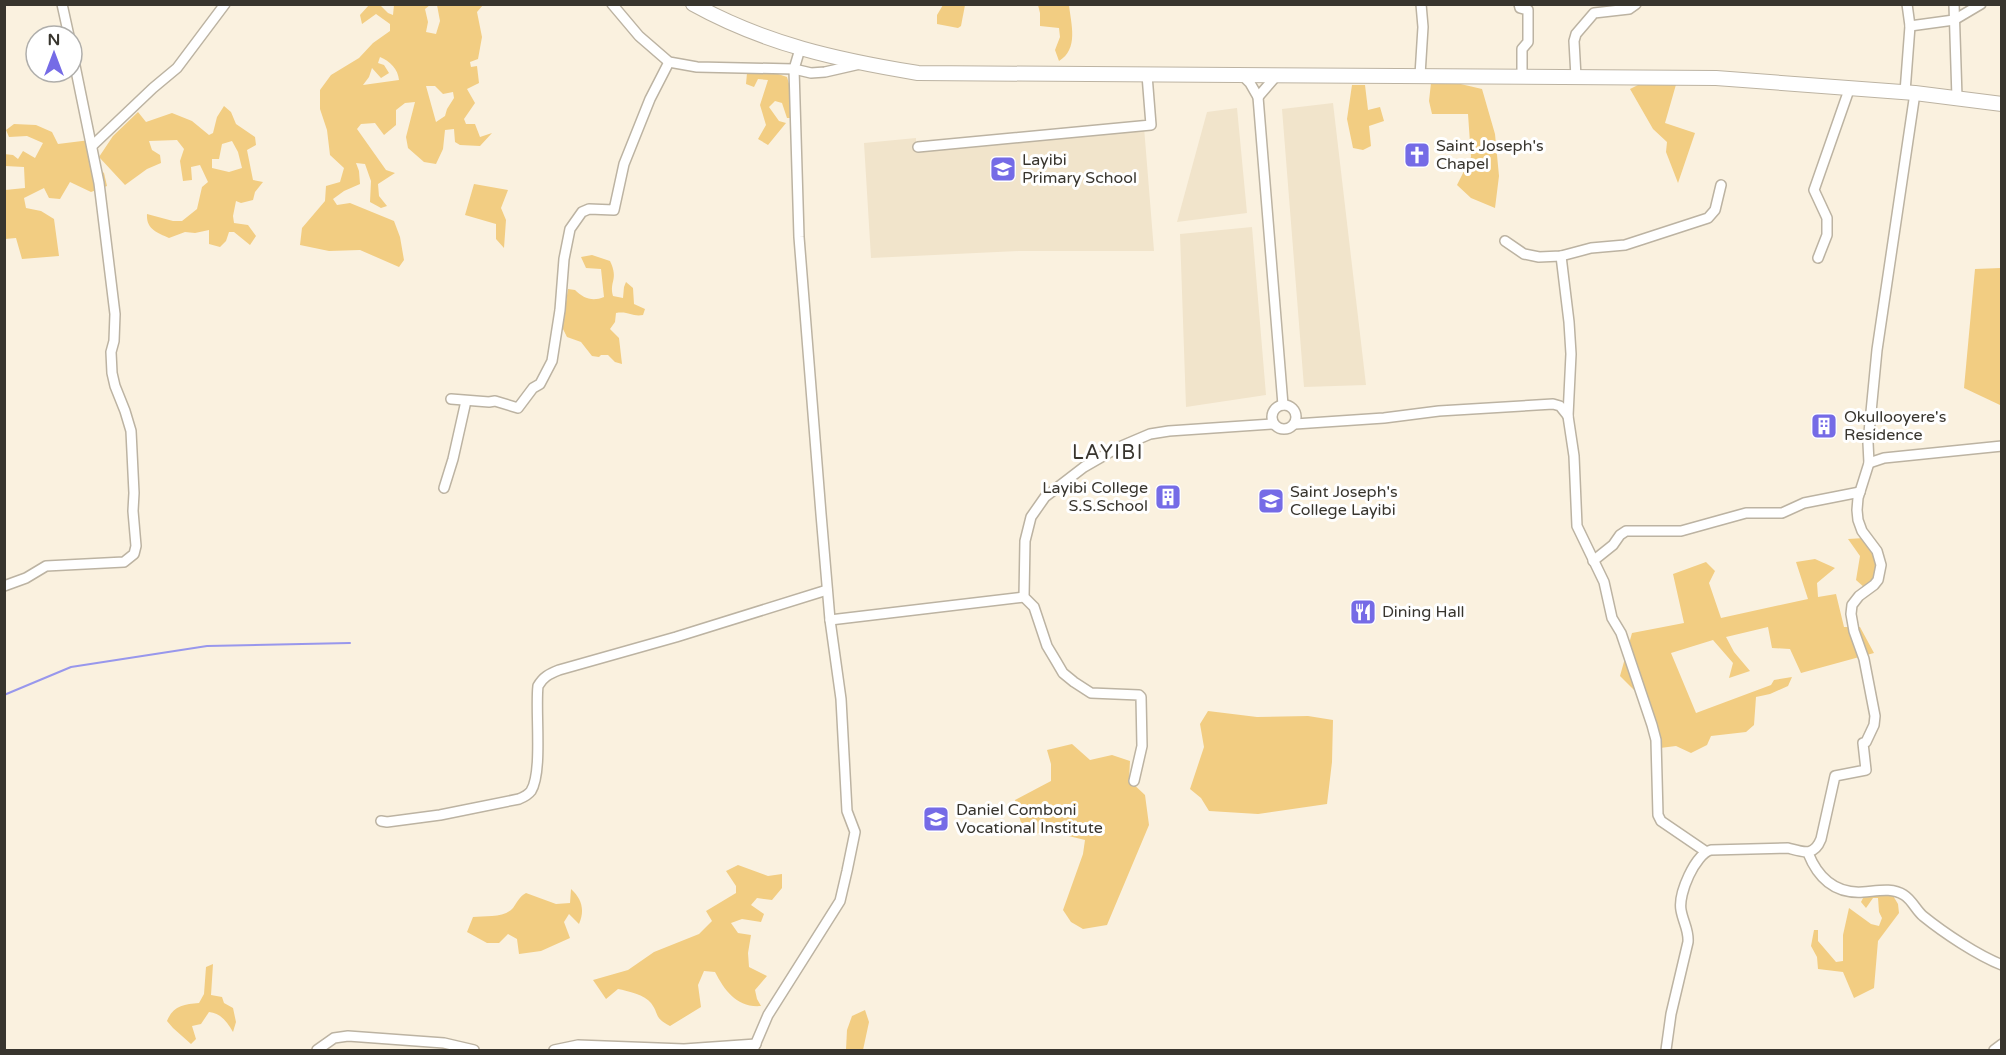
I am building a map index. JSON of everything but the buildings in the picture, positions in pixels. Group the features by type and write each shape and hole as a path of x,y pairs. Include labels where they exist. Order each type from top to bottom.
{"street":[{"path":"62,4 66,24"},
{"path":"93,145 177,68 225,4"},
{"path":"612,4 639,36 669,62 697,67 794,69 812,73 861,63"},
{"path":"693,4 741,28 801,49 918,73 1716,78 1910,92 2001,104"},
{"path":"1420,75 1423,27 1421,4"},
{"path":"1520,4 1520,8 1528,10 1528,42 1522,48 1522,76"},
{"path":"1576,77 1574,37 1593,9 1629,9 1636,4"},
{"path":"1561,256 1571,354 1568,416 1574,456 1577,526 1604,582 1612,618 1621,633 1654,732 1658,815 1661,821 1705,851 1788,848 1808,853 1818,847 1821,839 1835,776 1866,770 1863,743 1866,742 1874,725 1875,716 1851,614 1852,605 1859,596 1878,580 1881,565 1877,551 1862,531 1857,510 1869,463 1868,443 1879,333 1910,92 1910,26 1907,4"},
{"path":"1954,4 1957,98"},
{"path":"1910,26 1954,20 1981,4"},
{"path":"554,1050 578,1045 684,1049 754,1047 768,1015 839,903 855,832 848,811 841,699 827,590 799,237 794,69 801,49"},
{"path":"451,399 495,401 518,408 533,388 540,384 546,376 553,353 560,310 564,259 570,229 582,212 589,208 614,210 624,164 650,99 669,62"},
{"path":"918,147 1151,125 1147,75"},
{"path":"1241,75 1250,82 1258,97 1283,405"},
{"path":"1258,97 1277,75"},
{"path":"4,586 26,578 46,566 124,562 134,554 136,546 131,431 112,373 111,352 114,341 115,314 93,145 79,84"},
{"path":"1818,258 1827,235 1827,218 1814,190 1850,87"},
{"path":"1505,241 1524,254 1539,257 1561,256 1625,244 1708,218 1715,210 1721,185"},
{"path":"444,488 466,401"},
{"path":"1295,423 1553,404 1560,406 1568,416"},
{"path":"1283,405 1293,408 1296,413 1295,423 1289,429 1276,427 1273,423 1272,416 1276,408 1283,405"},
{"path":"1134,781 1142,746 1141,697 1139,695 1091,693 1063,673 1047,646 1034,607 1024,597 1024,541 1031,517 1045,497 1077,471 1117,448 1150,434 1273,423"},
{"path":"1868,443 1884,458"},
{"path":"1869,463 1884,458 2001,446"},
{"path":"1593,561 1626,531 1681,531 1746,513 1782,513 1804,503 1860,492"},
{"path":"381,821 440,815 519,799 530,793 537,757 538,686 547,675 827,590"},
{"path":"830,620 1024,597"},
{"path":"1666,1050 1671,1014 1689,933 1681,910 1681,900 1691,871 1705,851"},
{"path":"1808,853 1814,868 1823,880 1833,887 1849,892 1878,890 1904,895 1923,915 1975,953 2001,965"},
{"path":"317,1050 334,1038 348,1036 444,1044 474,1050"},
{"path":"1994,1050 2001,1044"}],"shaded area":[{"path":"369,5 380,5 393,15 394,5 430,5 425,9 428,22 426,32 436,34 440,21 437,5 483,5 477,12 482,37 478,59 470,62 471,67 477,66 479,83 467,89 475,103 464,119 466,124 475,124 480,137 492,133 480,146 460,145 455,142 454,129 445,130 443,149 436,164 424,162 408,148 406,137 415,102 405,103 396,110 396,125 384,135 375,123 361,124 357,129 386,170 395,173 378,184 379,196 387,206 381,208 370,202 371,181 365,164 356,163 360,184 333,199 337,205 350,203 394,221 400,237 404,260 399,267 360,250 329,251 300,245 302,228 325,201 326,186 340,182 344,168 330,155 327,130 320,109 320,90 331,75 359,58 373,43 390,31 390,24 376,14 362,24 360,15","holes":["380,57 393,66 399,80 363,85 372,68 381,78 389,73 384,65 378,63","426,86 435,86 443,94 453,92 454,98 445,116 436,122"]},
{"path":"943,5 965,5 961,26 958,28 937,24 937,15"},
{"path":"1038,5 1069,5 1071,43 1065,56 1059,61 1055,50 1060,37 1059,28 1040,26"},
{"path":"772,72 787,77 791,90 793,118 787,118 782,103 775,101 769,107 779,121 786,123 768,145 758,139 766,125 760,105 768,80 758,79 754,87 746,84 747,73"},
{"path":"1646,81 1677,81 1665,123 1695,133 1678,183 1666,152 1667,142 1653,129 1630,89"},
{"path":"1452,82 1482,89 1495,134 1499,176 1495,208 1471,198 1457,185 1471,157 1468,114 1432,114 1429,101 1431,83"},
{"path":"1352,85 1365,85 1368,110 1380,107 1384,121 1369,126 1371,146 1363,150 1353,148 1347,119"},
{"path":"1333,103 1366,385 1304,387 1282,109"},
{"path":"224,106 231,112 236,124 255,137 256,145 247,150 253,180 263,182 255,192 253,200 241,203 236,201 233,216 234,223 248,225 256,236 250,245 234,232 229,232 226,241 220,247 209,244 209,230 195,233 185,232 169,238 150,227 147,214 182,221 197,209 202,187 208,182 200,165 191,167 192,180 183,181 180,161 184,149 177,140 149,141 152,150 160,155 161,163 147,169 125,185 99,157 113,136 138,112 146,122 172,113 192,121 209,135 213,133 217,117","holes":["232,141 238,152 242,168 229,172 212,168 212,159 219,159 222,144"]},
{"path":"1237,108 1247,213 1177,222 1207,112"},
{"path":"14,124 36,125 52,132 58,144 90,140 93,163 104,173 107,186 91,192 70,182 60,199 49,198 44,188 24,198 26,208 41,211 54,219 59,256 22,259 16,238 5,239 5,190 25,188 24,167 5,166 4,154 13,155 18,159 23,151 35,158 43,143 27,136 9,137 6,130"},
{"path":"1144,127 1154,251 1019,251 871,258 864,143 916,138 916,149"},
{"path":"474,184 508,190 501,208 506,220 504,248 496,239 496,224 465,215"},
{"path":"1252,227 1266,395 1186,407 1180,234"},
{"path":"592,255 610,261 614,272 613,296 623,298 626,282 633,288 634,304 645,309 643,315 616,313 615,322 610,329 619,338 622,364 615,362 608,355 592,356 581,342 567,337 562,327 568,289 575,290 588,298 604,297 601,269 586,268 581,257"},
{"path":"2001,268 2000,405 1964,388 1975,269"},
{"path":"1864,538 1875,564 1874,576 1865,588 1856,580 1860,556 1848,539"},
{"path":"1815,559 1835,568 1817,583 1818,597 1836,594 1844,627 1860,627 1874,653 1801,673 1790,649 1772,648 1768,627 1726,637 1734,652 1750,671 1729,678 1733,663 1713,640 1671,653 1696,713 1771,685 1774,680 1792,677 1788,686 1756,697 1754,725 1746,732 1711,736 1707,745 1691,753 1676,746 1660,748 1647,703 1620,676 1632,633 1684,623 1673,574 1706,562 1715,571 1709,583 1721,618 1808,599 1796,562"},
{"path":"1208,711 1257,717 1308,716 1333,720 1332,762 1327,804 1258,814 1209,811 1201,798 1190,789 1204,747 1200,724"},
{"path":"1072,744 1090,760 1112,755 1130,761 1129,780 1145,795 1149,825 1107,925 1083,929 1071,922 1063,910 1083,854 1085,840 1048,831 1030,835 1021,823 1015,800 1051,781 1051,764 1047,750"},
{"path":"738,865 768,876 782,874 782,888 772,900 757,898 751,905 764,914 761,922 742,919 731,923 738,933 751,935 748,953 749,967 767,976 755,990 761,1006 739,1001 723,986 715,972 704,971 698,985 701,1007 670,1026 661,1020 651,1003 641,996 618,989 606,999 593,980 628,970 654,952 699,934 712,921 706,911 736,893 736,886 726,871"},
{"path":"571,889 581,905 582,914 579,924 569,914 564,922 570,938 541,951 519,954 517,939 508,934 499,943 487,943 467,932 473,917 505,913 513,908 526,893 556,904 570,903"},
{"path":"1892,894 1898,904 1899,913 1878,941 1874,988 1854,998 1843,972 1818,969 1817,957 1811,946 1814,930 1818,930 1818,941 1836,962 1843,961 1843,935 1849,908 1871,924 1879,926 1882,918 1878,898 1873,898 1866,908 1861,902 1864,896"},
{"path":"213,964 211,995 222,997 224,1003 233,1008 236,1022 233,1032 220,1016 209,1012 201,1024 192,1026 196,1039 191,1044 167,1021 172,1012 180,1007 199,1003 204,994 206,967"},
{"path":"865,1010 869,1022 863,1050 846,1050 847,1030 852,1016"}],"waterway":[{"path":"4,695 71,667 207,646 350,643"}],"place":[{"name":"Saint Joseph's Chapel","path":"1417,155"},
{"name":"Layibi Primary School","path":"1003,169"},
{"name":"Okullooyere's Residence","path":"1824,426"},
{"name":"Layibi College S.S.School","path":"1168,497"},
{"name":"Saint Joseph's College Layibi","path":"1271,501"},
{"name":"Dining Hall","path":"1363,612"},
{"name":"Daniel Comboni Vocational Institute","path":"936,819"}],"district":[{"name":"LAYIBI","path":"1108,453"}]}
